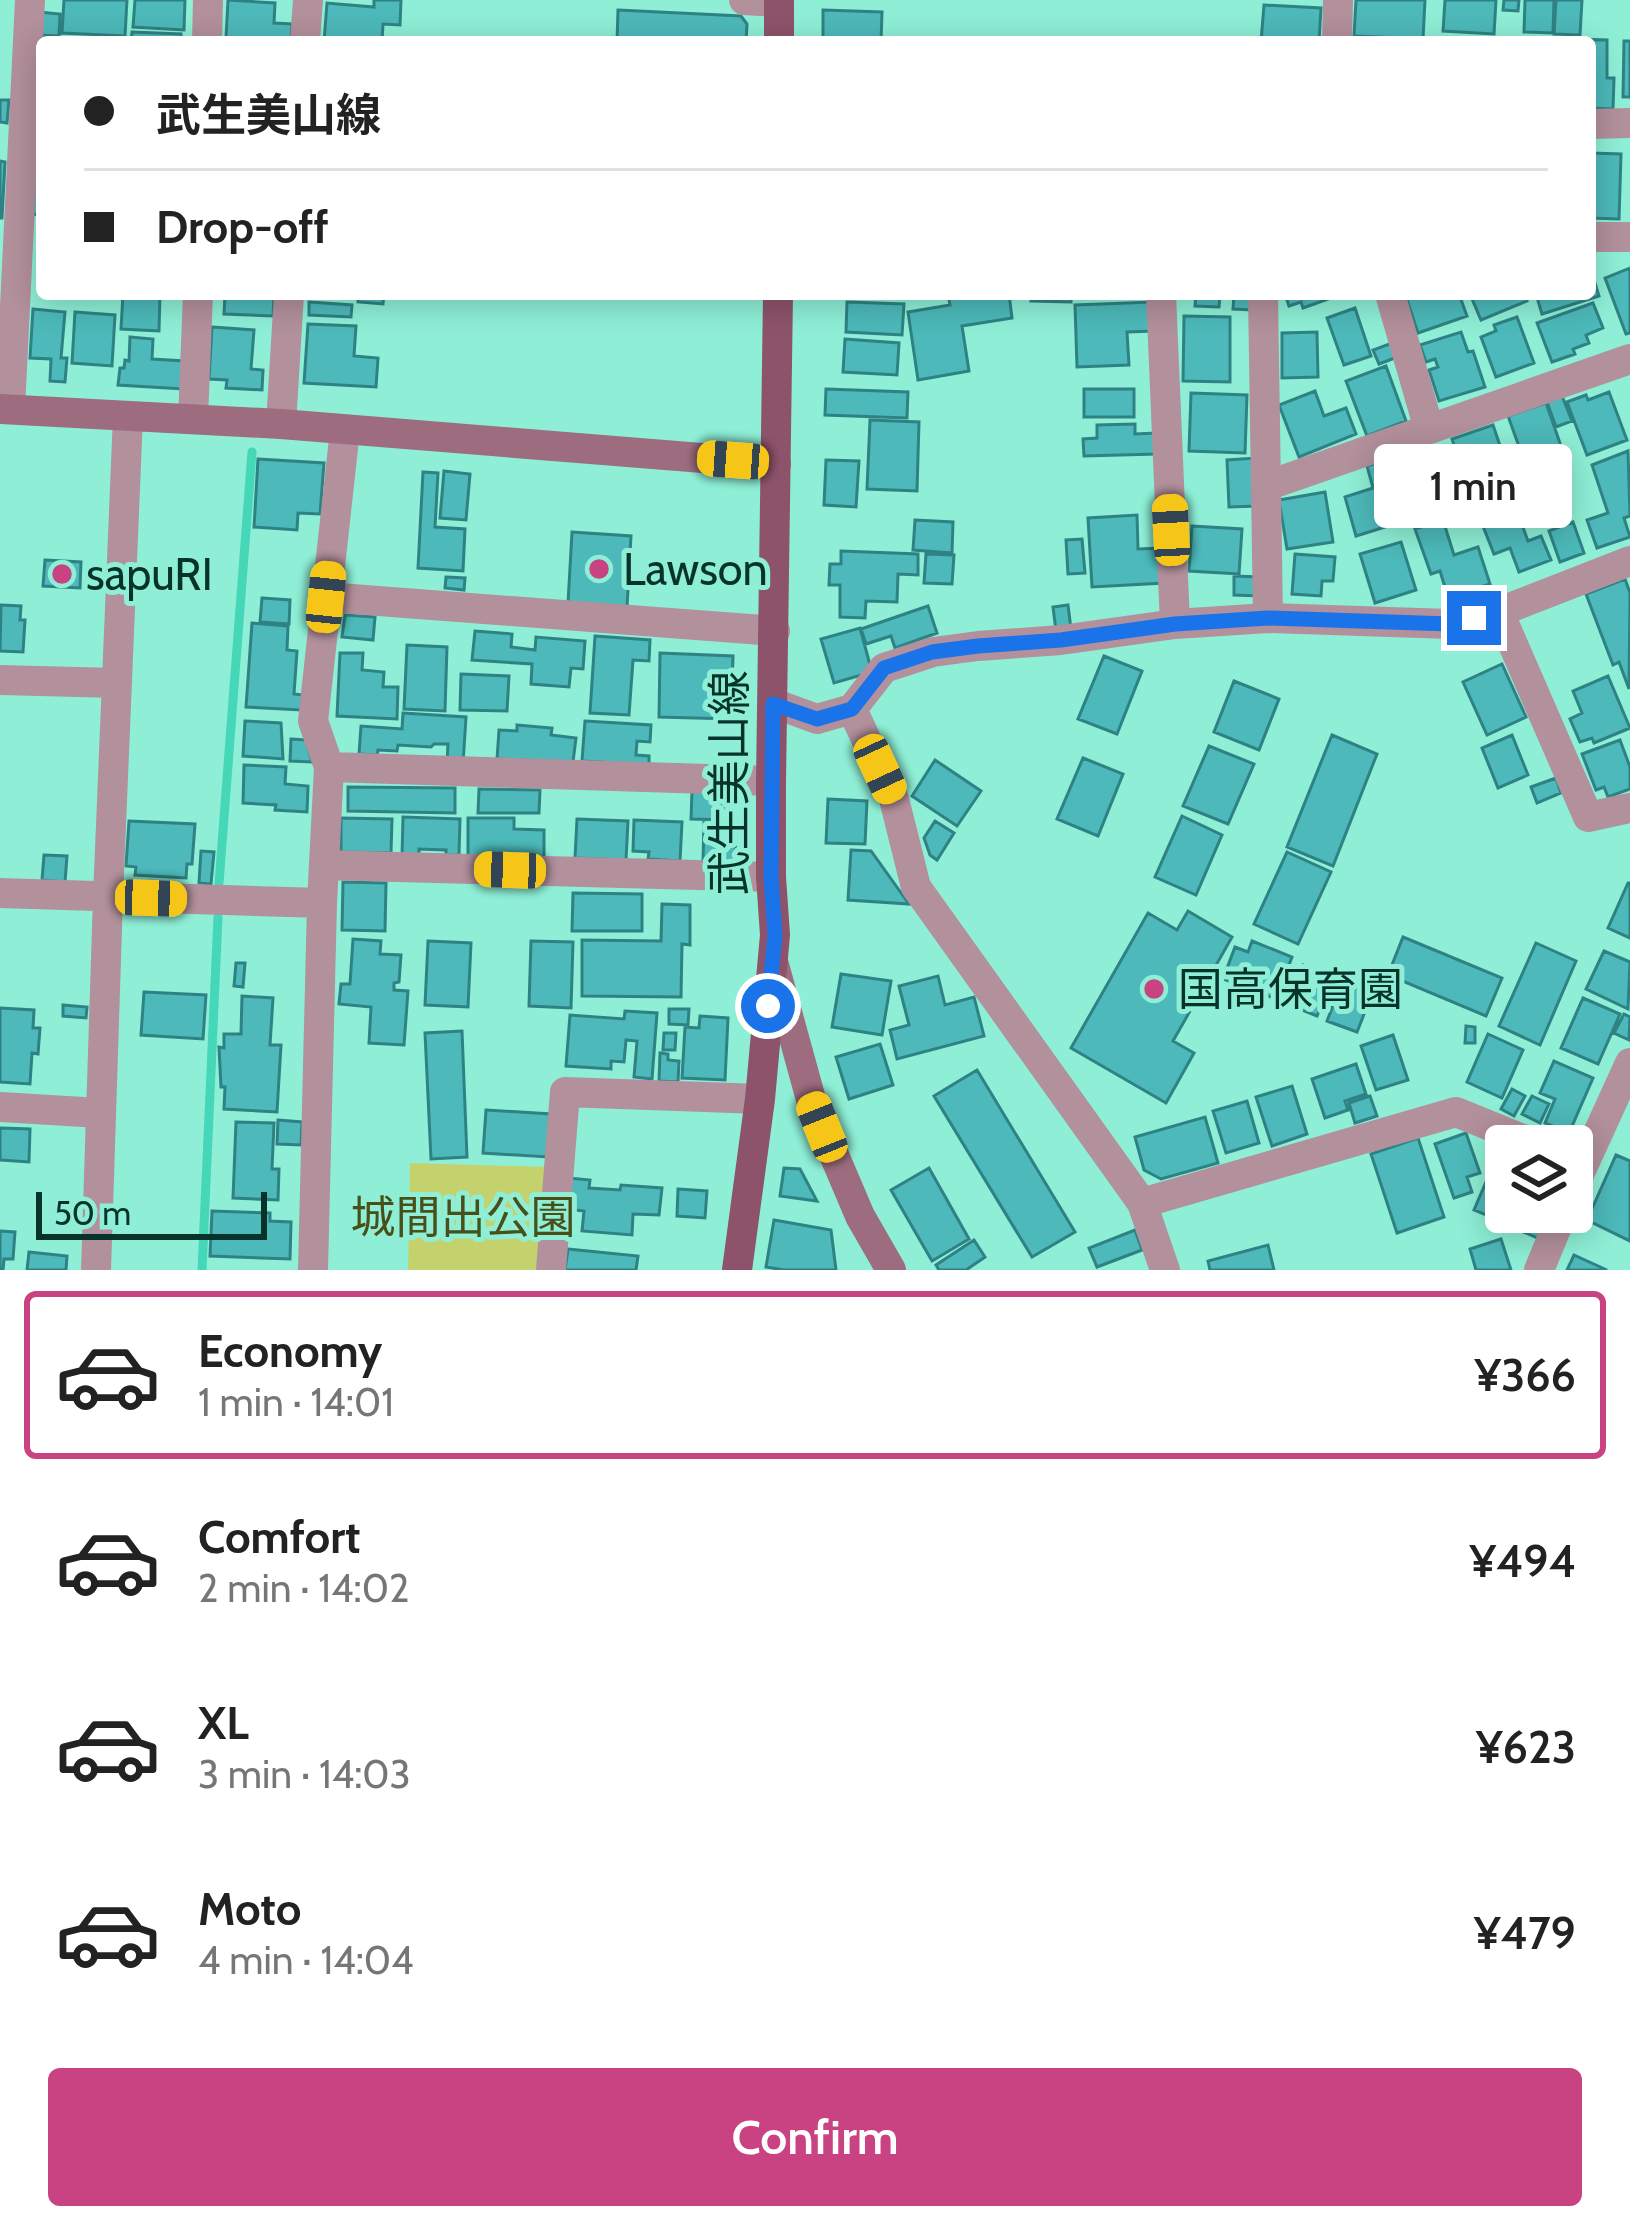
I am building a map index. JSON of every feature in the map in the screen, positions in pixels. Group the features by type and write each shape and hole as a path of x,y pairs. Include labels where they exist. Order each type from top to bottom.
{"main road":[{"path":"779,1 779,36"},
{"name":"武生美山線","path":"737,1270 775,935 771,781 778,300"}],"street":[{"path":"30,0 5,409 281,424 776,464"},
{"path":"206,36 208,0"},
{"path":"305,36 308,0"},
{"path":"744,0 779,1"},
{"path":"1337,36 1338,0"},
{"path":"1596,124 1630,123"},
{"path":"1596,238 1630,237"},
{"path":"193,418 197,300"},
{"path":"281,424 290,300"},
{"path":"1161,300 1175,624"},
{"path":"1263,300 1268,618"},
{"path":"1392,300 1429,429"},
{"path":"1266,486 1630,359"},
{"path":"96,1270 128,416"},
{"path":"314,1270 329,767 313,721 345,430"},
{"path":"773,704 817,719 852,709 884,668 932,652 1268,618 1450,624 1499,612 1630,561"},
{"path":"326,597 775,631"},
{"path":"1499,612 1588,817 1630,808"},
{"path":"0,680 116,683"},
{"path":"852,709 894,799 916,887 1142,1203 1165,1270"},
{"path":"329,767 771,781"},
{"path":"324,865 771,877"},
{"path":"0,893 322,904"},
{"path":"772,960 812,1103 860,1216 891,1270"},
{"path":"1593,1137 1630,1063"},
{"path":"551,1270 565,1092 760,1099"},
{"path":"0,1107 100,1113"},
{"path":"1142,1203 1456,1112 1488,1125"},
{"path":"1539,1270 1554,1233"}],"green space":[{"name":"城間出公園","path":"410,1163 547,1167 539,1270 408,1270"}],"building":[{"path":"64,0 127,0 125,36 62,33"},
{"path":"135,0 185,0 184,30 133,27"},
{"path":"228,0 275,3 274,23 292,24 291,36 226,36"},
{"path":"374,0 401,0 400,25 383,24 382,36 324,36 327,3 374,7"},
{"path":"1356,0 1425,0 1423,36 1354,36"},
{"path":"1445,0 1496,0 1494,34 1443,31"},
{"path":"1504,0 1519,0 1518,11 1503,10"},
{"path":"1525,0 1554,0 1553,33 1524,32"},
{"path":"1556,0 1582,0 1580,35 1554,34"},
{"path":"1264,5 1321,8 1319,36 1261,36"},
{"path":"618,10 741,16 747,24 746,36 617,36"},
{"path":"823,10 882,12 881,36 823,36"},
{"path":"39,12 60,14 59,36 38,35"},
{"path":"132,32 181,34 181,36 132,36"},
{"path":"1596,40 1607,40 1607,78 1614,78 1613,109 1596,108"},
{"path":"1624,41 1630,41 1630,97 1623,97"},
{"path":"0,100 9,100 7,123 0,122"},
{"path":"1596,153 1621,154 1619,219 1596,218"},
{"path":"0,161 5,162 2,218 0,218"},
{"path":"33,175 36,175 36,214 31,214"},
{"path":"1630,268 1630,333 1626,334 1605,278"},
{"path":"123,300 160,300 159,331 121,329"},
{"path":"225,300 274,300 273,316 224,314"},
{"path":"949,300 1010,300 1012,318 962,326 969,371 918,380 908,312 950,305"},
{"path":"1196,300 1220,300 1219,307 1195,306"},
{"path":"1234,300 1254,300 1253,310 1233,309"},
{"path":"1287,300 1325,300 1303,308 1301,302 1289,306"},
{"path":"1407,300 1461,300 1467,316 1418,333"},
{"path":"1473,300 1527,301 1481,320"},
{"path":"1538,300 1586,300 1542,314"},
{"path":"309,302 352,305 351,317 309,315"},
{"path":"847,302 904,304 902,335 846,332"},
{"path":"1153,302 1154,331 1127,332 1129,365 1077,367 1075,305"},
{"path":"1593,303 1603,328 1586,335 1589,343 1573,349 1575,354 1552,362 1537,323"},
{"path":"1355,308 1371,356 1344,365 1327,318"},
{"path":"33,309 65,312 61,358 67,358 65,382 50,381 51,359 30,358"},
{"path":"75,312 115,315 112,366 72,363"},
{"path":"1184,316 1230,317 1230,382 1183,381"},
{"path":"1517,317 1534,363 1496,377 1481,337 1496,331 1494,325"},
{"path":"308,324 356,326 354,356 378,358 376,387 304,383"},
{"path":"212,327 254,330 251,369 263,370 262,390 226,388 227,380 209,379"},
{"path":"1317,332 1318,377 1282,378 1282,333"},
{"path":"1461,332 1485,387 1439,401 1429,370 1438,367 1435,359 1426,362 1420,345"},
{"path":"130,337 153,339 152,359 185,361 183,389 118,385 120,368 129,361"},
{"path":"845,339 899,343 897,375 843,372"},
{"path":"1395,342 1400,356 1379,364 1373,350"},
{"path":"1386,366 1406,421 1367,436 1346,381"},
{"path":"826,389 908,392 907,418 825,415"},
{"path":"1084,389 1134,389 1134,417 1084,417"},
{"path":"1315,391 1324,416 1346,408 1356,434 1299,457 1279,405"},
{"path":"1609,392 1627,440 1587,455 1567,402"},
{"path":"1191,393 1247,395 1245,453 1189,451"},
{"path":"1562,396 1572,421 1556,427 1547,402"},
{"path":"1546,403 1568,466 1531,480 1508,416"},
{"path":"870,420 919,422 917,491 867,489"},
{"path":"1135,424 1135,434 1156,433 1157,454 1084,456 1083,439 1097,438 1097,425"},
{"path":"1493,425 1512,481 1471,495 1452,439"},
{"path":"1430,446 1440,479 1459,472 1469,506 1414,523 1401,481 1412,477 1405,454"},
{"path":"1628,451 1630,516 1624,518 1630,537 1597,548 1587,520 1608,513 1592,465"},
{"path":"1256,458 1258,506 1229,507 1227,460"},
{"path":"258,459 324,463 320,514 298,513 297,530 254,527"},
{"path":"826,460 859,461 856,507 824,505"},
{"path":"1387,460 1393,482 1386,484 1398,523 1356,536 1345,497 1373,488 1367,466"},
{"path":"444,471 470,474 466,520 440,518"},
{"path":"423,472 438,473 435,527 465,529 463,571 418,568"},
{"path":"1560,481 1567,511 1543,518 1536,487"},
{"path":"1325,492 1333,542 1287,549 1279,500"},
{"path":"1514,503 1528,541 1541,536 1551,560 1519,572 1510,548 1494,554 1479,516"},
{"path":"1137,515 1138,549 1162,548 1164,583 1092,587 1088,518"},
{"path":"915,520 953,522 952,553 913,550"},
{"path":"1443,520 1454,555 1478,547 1490,584 1448,597 1440,571 1431,574 1415,529"},
{"path":"1573,522 1584,553 1560,562 1549,531"},
{"path":"1192,526 1242,529 1239,574 1189,571"},
{"name":"Lawson","path":"572,532 631,536 627,607 568,603"},
{"path":"1082,539 1085,573 1068,574 1066,540"},
{"path":"1401,542 1416,590 1375,603 1360,554"},
{"path":"841,551 918,554 918,575 898,574 897,602 866,601 865,618 840,617 840,585 829,585 830,564 841,564"},
{"path":"926,554 954,555 952,584 924,583"},
{"path":"1295,554 1335,557 1333,581 1322,581 1321,596 1292,594"},
{"name":"sapuRI","path":"45,560 81,562 80,588 43,586"},
{"path":"1234,576 1260,577 1259,596 1234,595"},
{"path":"446,577 465,578 464,590 445,588"},
{"path":"1625,579 1630,593 1629,689 1619,662 1613,665 1586,594"},
{"path":"262,598 290,600 289,624 260,622"},
{"path":"1,605 21,606 23,652 0,651"},
{"path":"1068,605 1071,629 1056,631 1053,607"},
{"path":"928,606 937,633 895,648 891,636 866,644 861,629"},
{"path":"345,615 375,617 373,640 342,637"},
{"path":"252,623 288,626 287,650 297,651 294,694 303,695 301,710 246,707"},
{"path":"860,628 872,672 834,683 821,639"},
{"path":"475,631 512,634 511,647 535,650 536,637 585,641 583,669 571,668 569,687 531,684 532,664 472,660"},
{"path":"595,636 650,640 649,661 633,660 629,715 590,713"},
{"path":"407,645 447,647 445,711 404,709"},
{"path":"340,653 363,653 362,670 384,672 383,687 398,687 397,719 337,716"},
{"path":"660,653 733,656 731,719 659,717"},
{"path":"1104,656 1142,671 1117,734 1078,719"},
{"path":"1502,664 1526,717 1487,735 1463,682"},
{"path":"461,674 509,676 507,711 460,710"},
{"path":"1608,676 1630,728 1594,743 1592,738 1580,742 1570,719 1582,713 1573,691"},
{"path":"1234,681 1279,699 1259,750 1214,732"},
{"path":"403,713 466,717 463,764 447,763 448,744 398,745 397,751 359,754 361,726 402,729"},
{"path":"245,721 281,723 283,759 243,756"},
{"path":"585,721 651,725 650,742 637,741 636,755 649,756 649,765 582,761"},
{"path":"517,725 552,728 551,735 576,738 573,762 497,759 499,730 517,731"},
{"path":"1332,735 1377,754 1333,866 1287,847"},
{"path":"1512,735 1528,775 1498,788 1482,748"},
{"path":"291,739 306,740 312,762 290,761"},
{"path":"1620,740 1630,767 1630,789 1608,797 1604,787 1596,790 1582,754"},
{"path":"1209,746 1254,764 1228,824 1183,806"},
{"path":"1083,758 1123,774 1098,836 1057,819"},
{"path":"935,760 981,791 957,826 912,796"},
{"path":"244,765 286,767 285,784 308,786 307,812 243,803"},
{"path":"1556,778 1561,793 1537,803 1531,787"},
{"path":"348,787 455,788 455,813 348,811"},
{"path":"479,789 540,790 539,813 478,813"},
{"path":"692,791 733,792 731,820 691,819"},
{"path":"828,799 867,801 865,844 826,843"},
{"path":"1182,816 1222,835 1196,895 1155,877"},
{"path":"403,817 460,819 459,855 419,849 419,857 402,856"},
{"path":"341,818 392,819 391,853 341,852"},
{"path":"468,818 514,818 514,829 544,830 544,858 468,858"},
{"path":"577,819 628,821 626,860 575,858"},
{"path":"634,820 682,822 680,861 648,859 649,852 633,851"},
{"path":"129,821 195,824 192,864 187,864 186,878 135,875 136,867 126,866"},
{"path":"704,821 736,822 735,863 703,862"},
{"path":"935,821 954,833 937,860 924,838"},
{"path":"851,850 871,851 909,904 848,900"},
{"path":"201,851 214,852 211,884 199,883"},
{"path":"1287,852 1331,872 1298,944 1254,924"},
{"path":"44,855 67,856 65,882 42,880"},
{"path":"343,882 386,883 385,931 342,930"},
{"path":"1630,883 1630,938 1608,928"},
{"path":"573,893 642,894 642,931 572,931"},
{"path":"662,904 690,905 690,945 682,944 681,997 582,996 582,940 661,941"},
{"name":"国高保育園","path":"1188,911 1232,937 1173,1041 1194,1053 1166,1103 1071,1048 1148,913 1177,930"},
{"path":"1403,937 1502,978 1486,1016 1388,975"},
{"path":"353,939 381,941 380,954 401,955 394,990 408,991 404,1045 369,1043 371,1007 339,1004 341,984 350,984"},
{"path":"428,941 471,943 468,1007 425,1005"},
{"path":"531,941 573,942 571,1008 529,1006"},
{"path":"1252,941 1292,957 1276,999 1223,979 1235,947 1248,952"},
{"path":"1536,943 1576,961 1540,1045 1499,1026"},
{"path":"1604,951 1630,962 1628,1009 1586,989"},
{"path":"236,963 245,963 243,987 234,986"},
{"path":"1303,965 1333,978 1317,1016 1282,1002"},
{"path":"841,974 891,981 882,1035 832,1027"},
{"path":"938,976 945,1005 974,997 984,1036 897,1059 890,1030 909,1025 899,986"},
{"path":"1342,982 1372,994 1357,1032 1327,1021"},
{"path":"144,992 206,995 203,1039 141,1035"},
{"path":"242,996 273,998 270,1045 281,1045 277,1112 224,1109 219,1047 224,1048 224,1034 241,1034"},
{"path":"1583,998 1620,1014 1598,1064 1561,1048"},
{"path":"63,1005 87,1007 86,1018 63,1016"},
{"path":"0,1008 34,1010 33,1028 40,1028 30,1084 0,1082"},
{"path":"669,1009 689,1009 688,1025 669,1024"},
{"path":"625,1011 657,1013 652,1079 634,1077 637,1041 626,1040 624,1062 611,1061 611,1069 566,1066 570,1015 624,1019"},
{"path":"1624,1014 1630,1017 1629,1040 1614,1033"},
{"path":"700,1016 728,1018 725,1080 682,1078 685,1027 699,1028"},
{"path":"1466,1026 1475,1027 1475,1043 1465,1043"},
{"path":"462,1031 467,1157 431,1159 425,1033"},
{"path":"664,1033 676,1033 675,1050 663,1050"},
{"path":"1488,1034 1523,1050 1502,1098 1467,1082"},
{"path":"1393,1035 1408,1080 1376,1090 1361,1046"},
{"path":"880,1044 893,1085 849,1099 836,1057"},
{"path":"660,1053 679,1061 678,1082 659,1081"},
{"path":"1554,1061 1593,1078 1572,1125 1545,1123 1555,1099 1540,1093"},
{"path":"1356,1064 1366,1094 1345,1101 1348,1110 1325,1118 1312,1079"},
{"path":"977,1070 1075,1232 1032,1257 934,1096"},
{"path":"1292,1086 1307,1134 1272,1146 1256,1097"},
{"path":"1512,1089 1525,1096 1514,1116 1501,1109"},
{"path":"1370,1096 1377,1116 1355,1123 1349,1103"},
{"path":"1532,1096 1549,1104 1540,1123 1522,1114"},
{"path":"1247,1101 1259,1143 1226,1153 1213,1111"},
{"path":"486,1110 551,1114 548,1157 483,1153"},
{"path":"1205,1117 1218,1163 1161,1179 1144,1170 1135,1137"},
{"path":"278,1120 302,1122 301,1145 277,1144"},
{"path":"236,1122 274,1123 272,1169 279,1169 278,1200 233,1198"},
{"path":"0,1128 30,1129 29,1162 0,1160"},
{"path":"1466,1133 1480,1173 1467,1177 1472,1192 1454,1198 1435,1144"},
{"path":"1418,1138 1444,1217 1397,1233 1371,1154"},
{"path":"1616,1155 1630,1161 1630,1241 1593,1223 1593,1207"},
{"path":"784,1168 800,1169 817,1201 780,1196"},
{"path":"929,1168 969,1239 932,1261 891,1190"},
{"path":"569,1178 590,1180 589,1188 662,1188 659,1215 633,1214 632,1235 582,1231 584,1211 567,1209"},
{"path":"1485,1184 1485,1214 1474,1210"},
{"path":"678,1189 707,1191 705,1218 677,1216"},
{"path":"212,1211 270,1213 270,1221 291,1222 290,1259 210,1256"},
{"path":"774,1220 831,1230 836,1270 766,1267"},
{"path":"1135,1230 1142,1250 1097,1267 1089,1248"},
{"path":"0,1231 15,1232 13,1259 4,1259 3,1270 0,1270"},
{"path":"1501,1239 1511,1270 1476,1270 1470,1249"},
{"path":"974,1240 985,1257 966,1270 939,1270 936,1265"},
{"path":"1268,1245 1274,1270 1210,1270 1208,1261"},
{"path":"568,1249 638,1256 636,1270 565,1270"},
{"path":"29,1252 67,1256 66,1270 27,1270"},
{"path":"1574,1255 1607,1270 1567,1270"}],"waterway":[{"path":"219,883 252,452"},
{"path":"202,1270 218,917"}],"place":[{"name":"Lawson","path":"599,569"},
{"name":"sapuRI","path":"62,574"},
{"name":"国高保育園","path":"1154,989"}],"route":[{"path":"768,1006 775,935 773,704 817,719 852,709 884,668 932,652 978,646 1268,618 1450,624 1474,618"}]}
